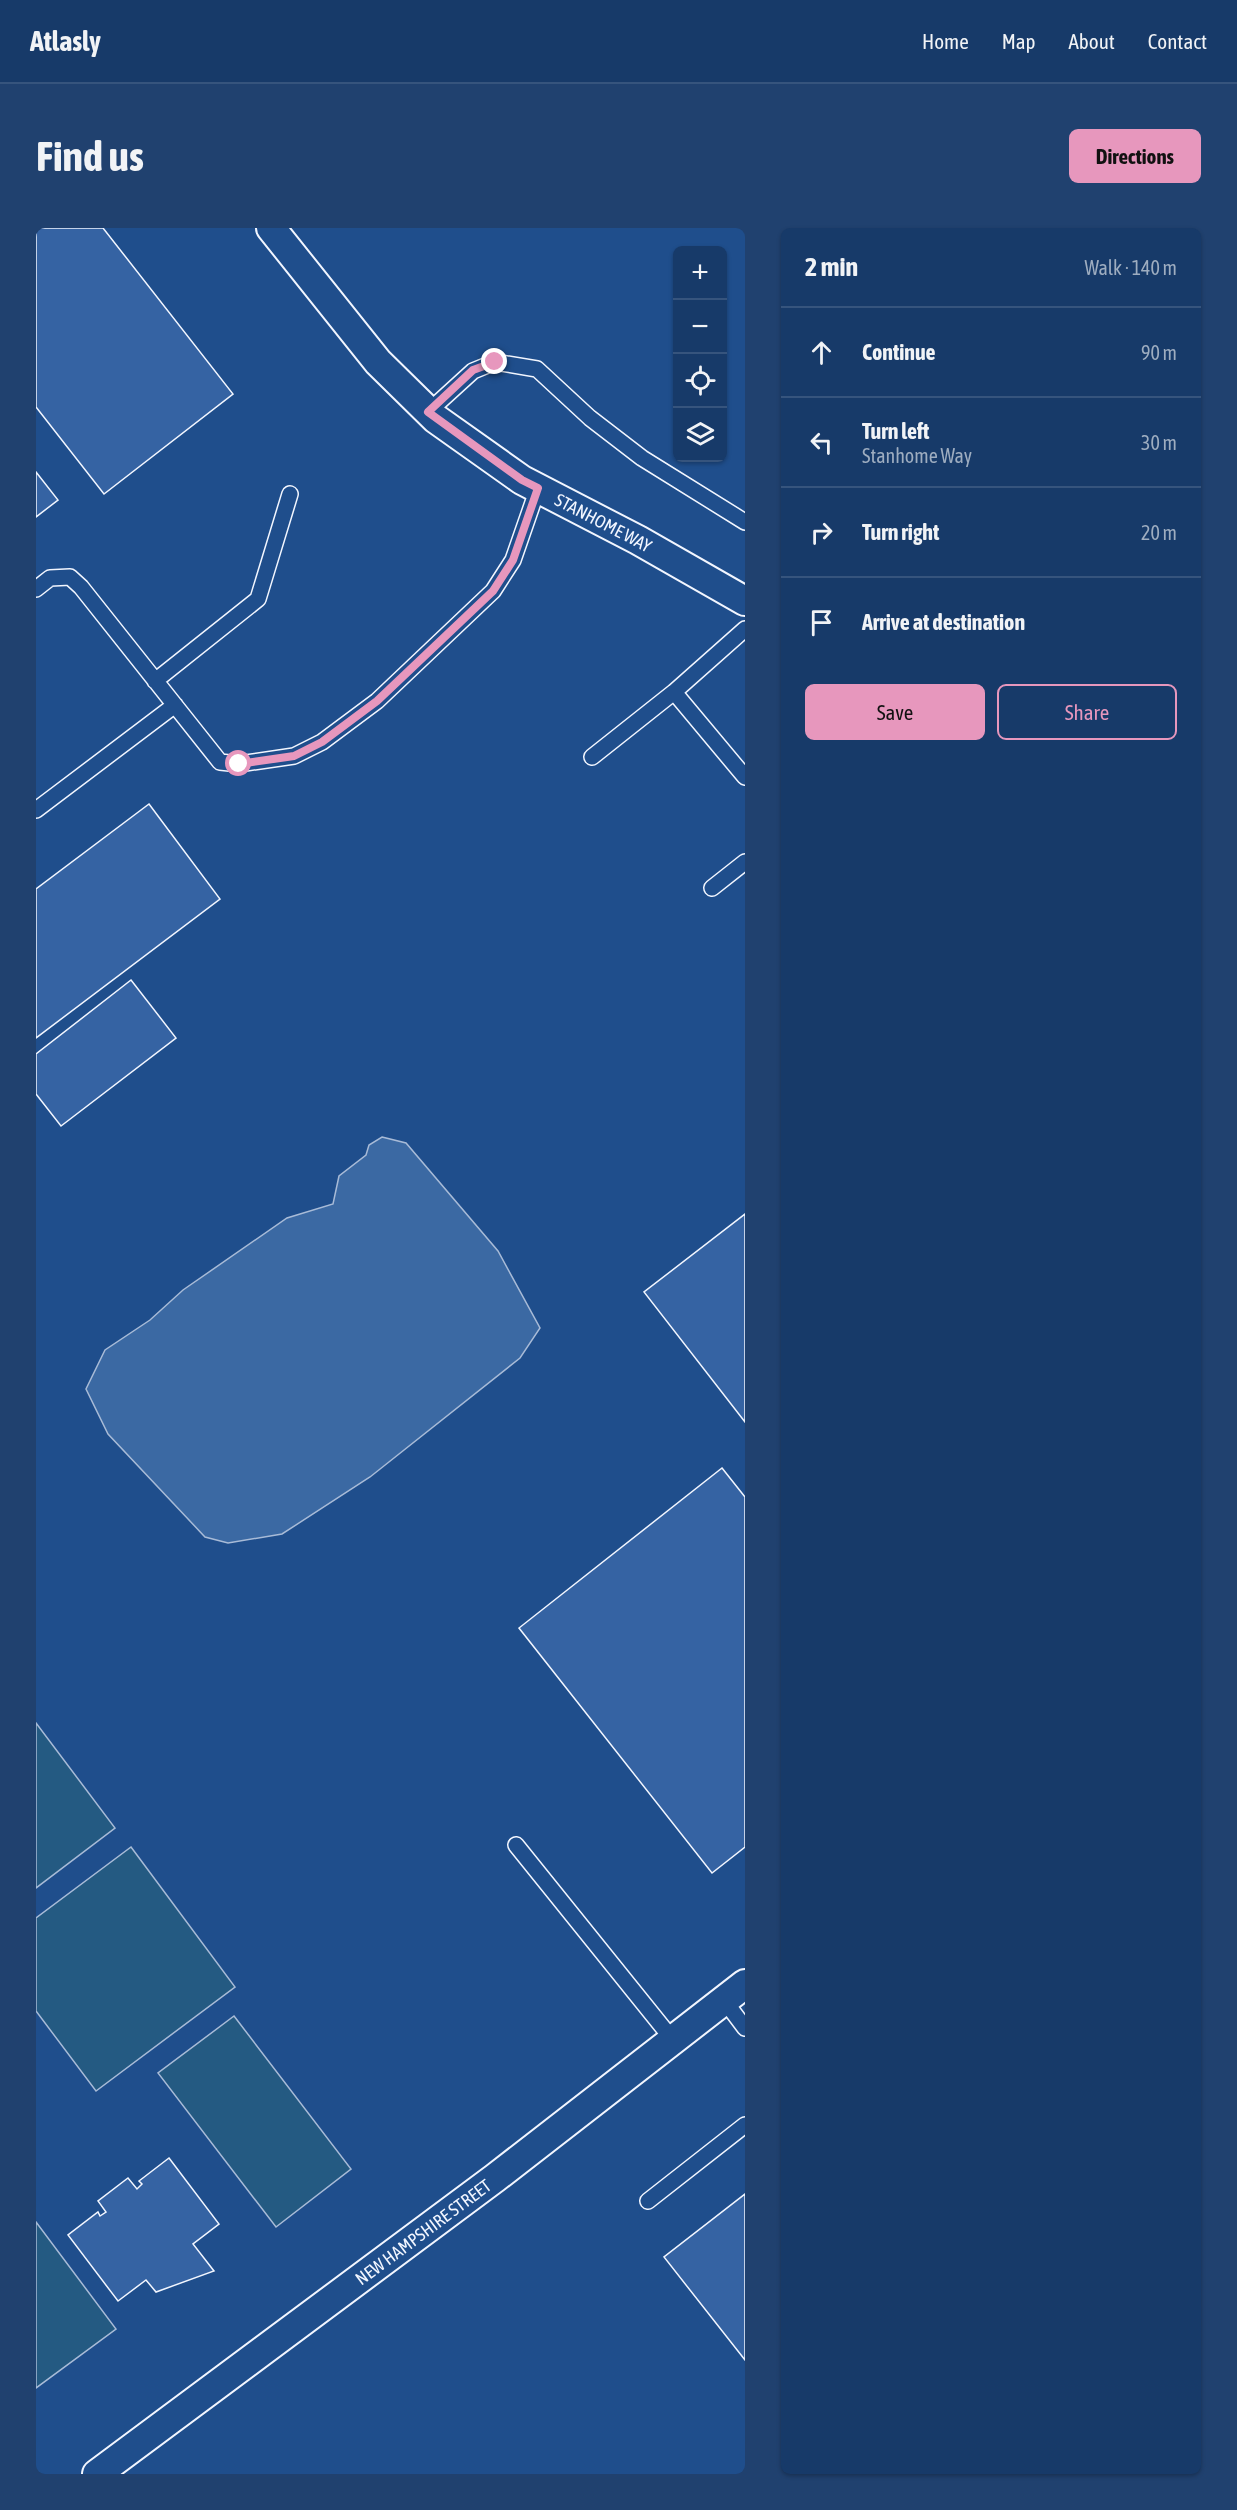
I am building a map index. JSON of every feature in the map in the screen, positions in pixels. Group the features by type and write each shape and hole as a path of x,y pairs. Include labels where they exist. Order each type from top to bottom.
{"street":[{"name":"STANHOME WAY","path":"271,228 378,362 428,412 522,480 638,540 745,601"},
{"name":"NEW HAMPSHIRE STREET","path":"97,2474 495,2178 734,1992"}],"lane":[{"path":"428,412 473,370 495,362 537,369 590,418 642,458 745,522"},
{"path":"36,589 50,578 70,578 81,587 220,762 239,764 294,756 322,742 377,701 493,591 513,560 538,488"},
{"path":"155,681 258,598 290,494"},
{"path":"592,757 674,692 745,629"},
{"path":"674,692 745,777"},
{"path":"36,810 175,705"},
{"path":"712,888 745,862"},
{"path":"516,1845 673,2040"},
{"path":"734,1992 745,2028"},
{"path":"648,2201 745,2125"}],"shaded area":[{"path":"382,1137 406,1143 498,1251 540,1328 520,1358 370,1477 282,1534 228,1543 205,1537 108,1434 86,1389 105,1350 150,1320 183,1290 287,1218 333,1204 339,1176 366,1155 369,1145"},
{"path":"36,1723 115,1828 36,1888"},
{"path":"131,1847 235,1987 96,2091 36,2011 36,1918"},
{"path":"234,2016 351,2169 276,2227 158,2073"},
{"path":"36,2222 116,2329 36,2388"}],"building":[{"path":"36,228 103,228 233,394 104,494 36,407"},
{"path":"36,472 58,500 36,517"},
{"path":"149,804 220,899 36,1038 36,889"},
{"path":"131,980 176,1038 61,1126 36,1094 36,1054"},
{"path":"745,1214 745,1422 644,1292"},
{"path":"722,1468 745,1497 745,1847 712,1873 519,1628"},
{"path":"169,2158 219,2224 193,2244 214,2271 156,2292 146,2280 118,2301 68,2235 98,2212 100,2216 106,2212 98,2201 128,2178 137,2189 142,2184 139,2181"},
{"path":"745,2194 745,2360 664,2257"}],"route":[{"path":"239,764 294,756 322,742 377,701 493,591 513,560 538,488 522,480 428,412 473,370 495,362"}]}
